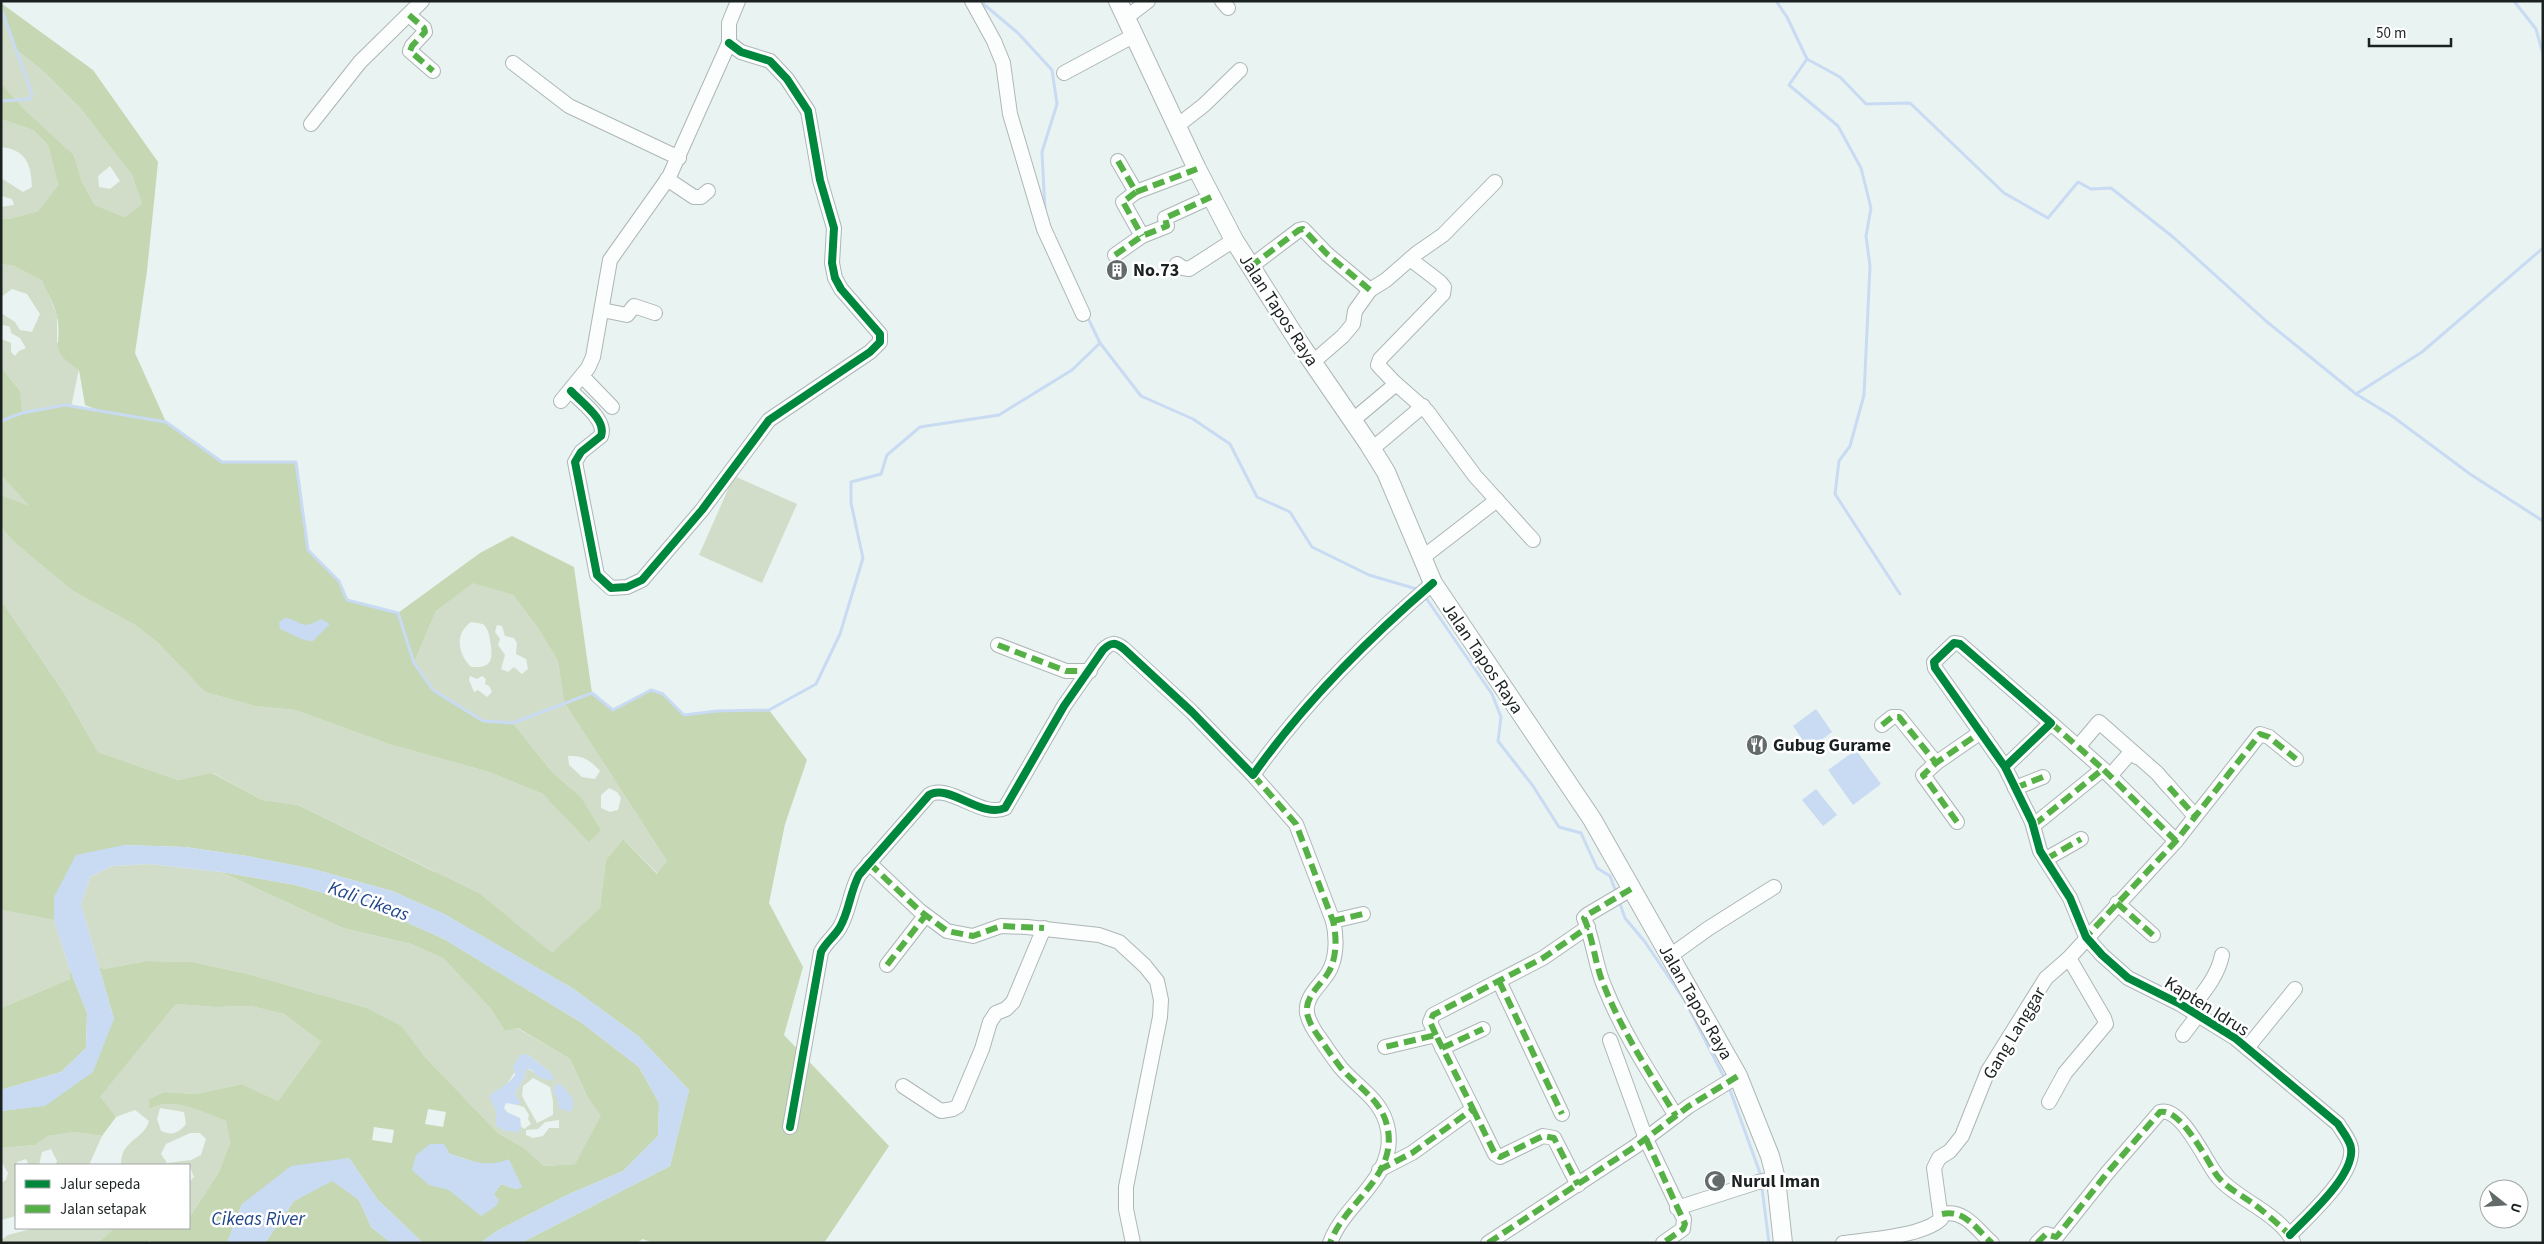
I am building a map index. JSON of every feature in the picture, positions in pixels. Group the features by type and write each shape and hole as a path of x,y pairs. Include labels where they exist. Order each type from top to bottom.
{"main road":[{"name":"Jalan Tapos Raya","path":"1118,1 1197,169 1234,240 1386,472 1422,558 1423,592 1592,819 1622,894 1670,956 1738,1076 1770,1156 1776,1179 1784,1243"}],"street":[{"path":"311,124 360,62 422,1"},
{"path":"972,1 994,41 1003,63 1010,114 1044,229 1083,314"},
{"path":"1127,17 1148,1"},
{"path":"729,43 741,52 770,61 787,79 808,110 820,180 834,228 832,263 835,278 841,289 880,334 880,342 870,352 769,420 670,550 642,580 627,587 610,588 597,574 575,462 581,452 601,436 602,428 595,416 566,396 582,376 593,357 610,260 667,179 679,158 729,43 729,22 734,3"},
{"path":"409,15 425,32 412,46 410,51 433,71"},
{"path":"1064,73 1135,35"},
{"path":"513,63 569,106 679,158"},
{"path":"1178,126 1204,105 1240,70"},
{"path":"1118,161 1136,192"},
{"path":"1142,236 1123,202 1136,192 1197,169"},
{"path":"667,179 694,197 701,197 708,191"},
{"path":"1313,362 1343,336 1353,324 1355,311 1370,290 1386,280 1449,230 1494,182"},
{"path":"1115,256 1142,236 1168,226 1165,218 1211,197"},
{"path":"1250,267 1299,230 1310,234 1327,254 1370,290"},
{"path":"1177,264 1183,268 1190,268 1234,240"},
{"path":"1410,260 1444,286 1443,294 1380,359 1378,365 1396,384 1422,406 1496,500 1533,540"},
{"path":"602,310 627,315 634,306 655,313"},
{"path":"582,376 612,407"},
{"path":"1353,420 1396,384"},
{"path":"1372,449 1422,406"},
{"path":"1422,558 1496,500"},
{"path":"1253,775 1295,722 1366,644 1423,592"},
{"name":"Kapten Idrus","path":"2051,723 1960,644 1954,643 1937,659 1934,665 2005,767 2034,825 2038,846 2070,898 2086,937 2102,955 2128,978 2194,1012 2248,1048 2338,1124 2351,1147 2351,1157 2344,1175 2292,1239"},
{"path":"790,1127 818,961 828,940 841,927 851,888 869,864 931,793 940,792 991,810 1005,808 1064,706 1110,644 1118,644 1192,712 1253,775 1296,824 1333,922 1336,936 1329,972 1311,995 1307,1013 1312,1028 1341,1068 1378,1104 1385,1118 1389,1137 1386,1155 1379,1170 1367,1191 1339,1224 1330,1243"},
{"path":"998,645 1066,671 1090,671"},
{"path":"1882,725 1892,717 1899,717 1936,763"},
{"path":"2078,747 2099,722 2158,773 2169,787"},
{"path":"2005,767 2051,723 2176,840"},
{"path":"1957,822 1923,777 1924,773 1981,732"},
{"name":"Gang Langgar","path":"1942,1214 1934,1168 1939,1158 1950,1151 1962,1136 1988,1070 2046,978 2069,958 2086,937 2176,840 2260,734 2269,737 2296,759"},
{"path":"2034,825 2106,773 2131,752 2156,772 2195,816"},
{"path":"2015,788 2043,778"},
{"path":"2046,859 2081,839"},
{"path":"869,864 925,916 947,932 968,936 1001,926 1044,928 1099,935 1119,942 1145,966 1157,981 1160,990 1160,1017 1126,1187 1126,1209 1133,1243"},
{"path":"1670,956 1709,928 1774,888"},
{"path":"1622,894 1584,917 1604,987 1629,1037 1676,1116"},
{"path":"2117,903 2153,935"},
{"path":"1333,922 1363,914"},
{"path":"887,965 925,916"},
{"path":"903,1086 941,1111 954,1109 958,1106 982,1048 990,1022 996,1013 1006,1009 1013,1002 1044,928"},
{"path":"1578,1185 1554,1138 1543,1136 1500,1157 1495,1154 1430,1022 1433,1015 1543,958 1588,928"},
{"path":"2183,1035 2213,978 2222,955"},
{"path":"2049,1102 2065,1073 2103,1030 2106,1024 2069,958"},
{"path":"1499,981 1562,1114"},
{"path":"2248,1048 2295,989"},
{"path":"1442,1048 1483,1029"},
{"path":"1386,1047 1436,1035"},
{"path":"1610,1040 1646,1139 1685,1224 1683,1230 1663,1243"},
{"path":"1488,1243 1578,1185 1646,1139 1676,1116 1738,1076"},
{"path":"1379,1170 1412,1153 1472,1109"},
{"path":"2036,1243 2046,1234 2058,1236 2108,1172 2160,1112 2163,1111 2169,1111 2177,1118 2204,1153 2220,1179 2256,1206 2292,1239"},
{"path":"1677,1208 1718,1197 1758,1182 1776,1179"},
{"path":"1843,1243 1885,1240 1936,1223 1942,1214 1952,1212 1961,1214 1992,1243"}],"green space":[{"path":"1,3 93,70 158,162 147,271 135,353 166,422 222,462 296,462 308,550 339,581 347,600 398,613 480,553 512,536 574,567 592,693 612,709 651,690 663,694 684,715 717,711 769,710 807,760 785,824 769,903 803,967 784,1035 889,1146 824,1243 653,1243 643,1239 636,1243 521,1243 670,1166 689,1090 638,1036 572,988 444,914 392,891 313,869 247,856 185,847 124,845 54,897 54,920 1,910 1,600 64,693 98,752 178,780 212,773 262,800 298,805 480,894 552,953 600,908 606,860 623,839 657,874 667,861 564,702 558,661 538,628 513,595 473,583 436,611 414,663 433,690 457,706 483,721 513,723 552,772 582,798 601,830 589,842 543,794 489,772 389,744 295,710 255,706 205,692 157,642 135,625 73,591 15,543 1,527 1,495 29,506 1,475 1,367 20,391 22,413 65,405 103,412 85,405 79,370 69,363 60,352 57,316 42,280 14,266 1,264 1,218 9,219 38,211 58,185 48,145 33,130 1,119 1,83 23,108 74,155 82,182 95,205 125,217 142,204 132,175 81,109 43,71 14,48"},
{"path":"1,8 14,48 43,71 81,109 132,175 142,204 125,217 95,205 82,182 74,155 23,108 1,83","holes":["110,166 120,181 110,189 99,187 98,176"]},
{"path":"1,119 33,130 48,145 58,185 38,211 9,219 1,218 1,207 14,205 12,199 1,196 1,178 23,192 32,187 26,159 16,151 1,147"},
{"path":"1,264 14,266 42,279 57,316 57,342 79,369 70,412 19,439 20,391 1,367 1,339 11,343 11,352 15,356 19,351 26,348 20,338 11,333 10,327 4,325 1,327 1,313 15,322 20,330 32,332 40,314 27,294 12,289 1,297"},
{"path":"1,475 30,507 1,495"},
{"path":"734,476 797,504 762,583 699,555"},
{"path":"1,527 15,543 73,591 135,625 157,642 205,692 255,706 295,710 389,744 489,772 543,794 560,809 601,830 582,798 552,772 513,723 483,721 457,706 433,690 414,663 436,611 473,582 513,595 538,628 558,661 564,702 667,861 658,874 623,839 606,860 600,908 552,954 530,936 432,870 298,805 262,800 213,773 178,780 98,752 64,693 1,600","holes":["471,622 483,624 487,629 491,657 488,663 482,667 471,667 463,656 460,638","497,625 502,626 505,636 514,638 517,643 516,654 526,659 528,669 522,674 514,667 508,672 501,669 505,655 498,645 500,639 495,632","470,676 477,679 482,676 486,679 485,684 489,686 492,692 487,697 478,690 474,692 469,680","568,756 578,756 586,759 600,771 595,779 582,777 569,765","609,788 617,792 621,798 618,810 610,812 601,808 601,795"]},
{"path":"150,864 221,872 343,928 411,944 443,958 491,1009 505,1031 517,1028 570,1059 587,1096 602,1116 575,1164 544,1166 524,1148 498,1133 425,1057 402,1026 367,1008 248,974 193,962 146,961 104,969 99,967 81,904 90,877 112,866","holes":["527,1054 549,1071 548,1079 526,1069 524,1079 515,1094 520,1103 517,1105 524,1107 529,1115 528,1119 531,1124 524,1129 521,1126 518,1132 496,1126 496,1114 505,1087","533,1078 550,1087 553,1115 537,1123 522,1096 523,1086","559,1120 559,1128 549,1128 543,1136 533,1138 526,1135 526,1130 538,1129 545,1122"]},
{"path":"221,872 296,885 375,908 444,939 582,1023 639,1067 659,1103 658,1136 623,1171 567,1195 497,1231 480,1243 423,1243 377,1199 349,1158 242,1204 227,1243 155,1243 149,1241 146,1243 98,1243 113,1229 190,1229 190,1215 219,1172 230,1143 226,1121 198,1110 177,1105 158,1105 149,1109 149,1099 164,1092 195,1094 242,1084 278,1101 321,1042 284,1014 251,1006 215,1007 176,1004 100,1097 116,1117 102,1136 74,1132 48,1136 35,1145 1,1148 1,1111 45,1105 114,1019 99,967 104,969 146,961 193,962 248,974 367,1008 402,1026 425,1057 498,1133 524,1148 544,1166 575,1164 601,1116 587,1096 570,1059 518,1028 505,1031 491,1009 443,958 411,944 343,928","holes":["428,1109 446,1112 443,1127 425,1124","374,1127 394,1130 392,1143 372,1140","450,1154 481,1164 498,1164 522,1187 515,1189 501,1184 494,1194 464,1200 449,1190"]},
{"path":"1,910 54,920 70,970 70,979 1,1008"},
{"path":"70,970 87,1013 86,1048 61,1072 1,1090 1,1008 70,979"},
{"path":"176,1004 215,1007 251,1006 284,1014 321,1042 278,1101 242,1084 195,1094 164,1092 149,1099 149,1109 158,1105 178,1105 198,1110 226,1121 230,1143 219,1172 191,1215 190,1181 194,1177 190,1164 121,1164 122,1156 128,1145 142,1133 149,1121 135,1110 116,1117 99,1098","holes":["160,1108 184,1112 186,1124 180,1130 175,1133 161,1131 157,1119","190,1133 200,1133 206,1139 201,1155 191,1160 167,1163 161,1154 166,1144"]},
{"path":"74,1132 102,1136 89,1164 56,1164 57,1161 51,1149 42,1152 39,1164 28,1164 26,1159 17,1162 15,1164 15,1216 1,1220 1,1183 6,1180 8,1173 1,1161 1,1148 35,1145 48,1136"},
{"path":"332,1180 359,1200 371,1227 391,1243 265,1243 294,1201"},
{"path":"31,1229 113,1229 98,1243 1,1243 1,1240 8,1235"}],"water":[{"path":"285,618 305,625 321,619 330,624 313,641 308,641 280,629 279,622"},
{"path":"1816,709 1832,732 1809,749 1793,726"},
{"path":"1856,750 1881,784 1853,805 1828,770"},
{"path":"1816,789 1837,815 1823,826 1802,800"},
{"name":"Kali Cikeas","path":"124,845 185,847 247,856 313,869 392,891 444,914 572,988 638,1036 689,1090 670,1166 521,1243 480,1243 497,1231 567,1195 623,1171 658,1136 659,1103 639,1067 582,1023 444,939 375,908 296,885 221,872 150,864 112,866 90,877 81,904 114,1019 93,1072 45,1106 1,1111 1,1090 61,1072 86,1048 87,1013 70,970 54,920 54,897 76,855"},
{"path":"527,1054 549,1071 554,1078 552,1081 538,1077 532,1070 526,1069 524,1079 515,1094 521,1103 517,1105 506,1103 504,1108 507,1112 520,1118 521,1126 519,1132 505,1131 496,1126 496,1111 489,1096 515,1075 513,1066 520,1055"},
{"path":"560,1083 573,1099 573,1108 569,1112 559,1108 557,1098 553,1092 554,1086"},
{"path":"430,1144 444,1144 450,1154 479,1162 494,1163 509,1159 522,1187 515,1189 501,1184 494,1194 499,1200 496,1206 481,1216 449,1190 429,1185 412,1170 416,1155"},
{"name":"Cikeas River","path":"349,1158 377,1199 423,1243 391,1243 371,1227 359,1200 332,1181 294,1201 265,1243 227,1243 242,1204 291,1166"}],"waterway":[{"path":"980,1 1018,33 1052,70 1057,104 1042,152 1045,211"},
{"path":"1776,1 1787,17 1807,59 1789,85 1838,126 1861,168 1871,208 1866,236 1870,266 1864,395 1850,446 1839,461 1835,494 1900,594"},
{"path":"2514,1 2536,29 2543,54"},
{"path":"1,8 32,94 30,99 1,101"},
{"path":"1807,59 1840,77 1866,104 1910,103 2004,193 2048,218 2078,182 2091,189 2111,188 2173,237 2266,321 2356,394 2392,416 2470,474 2543,521"},
{"path":"2356,394 2422,352 2543,248"},
{"path":"1087,316 1100,343 1141,396 1193,419 1230,444 1257,497 1290,512 1312,547 1369,575 1420,590"},
{"path":"1,421 22,413 65,405 166,422 222,462 296,462 308,550 339,581 347,600 398,613 414,663 433,690 483,721 513,723 592,693 613,710 651,690 663,694 684,715 717,711 769,710 816,684 840,634 863,558 851,503 851,482 881,474 887,455 920,427 999,415 1072,370 1100,343"},
{"path":"1424,595 1492,694 1501,717 1498,741 1533,786 1559,827 1581,833 1597,868 1610,876 1616,892"},
{"path":"1619,901 1625,918 1645,942 1685,1001 1724,1077"},
{"path":"1730,1090 1760,1173"},
{"path":"1762,1188 1769,1243"}],"marked path":[{"path":"409,15 424,28 425,32 412,46 410,51 433,71"},
{"path":"1118,161 1136,192 1197,169"},
{"path":"1136,192 1123,202 1142,236"},
{"path":"1115,255 1142,236 1167,226 1165,218 1211,197"},
{"path":"1250,267 1299,230 1303,229 1327,254 1370,290"},
{"path":"998,645 1066,671 1090,671"},
{"path":"1882,725 1892,717 1899,717 1936,763"},
{"path":"2051,723 2103,769"},
{"path":"1957,822 1923,775 1936,763 1981,732"},
{"path":"2084,933 2086,937 2176,841 2260,734 2269,737 2296,759"},
{"path":"2034,825 2103,769 2176,841"},
{"path":"1253,775 1296,824 1333,921 1336,941 1335,955 1328,973 1308,1001 1307,1013 1309,1020 1341,1068 1376,1103 1388,1130 1388,1147 1384,1162 1377,1176 1346,1215 1330,1243"},
{"path":"2015,788 2043,777"},
{"path":"2169,787 2195,816"},
{"path":"2046,859 2081,839"},
{"path":"869,863 920,911 947,931 973,936 1001,926 1044,928"},
{"path":"1631,889 1584,918 1602,980 1612,1005 1638,1054 1676,1116"},
{"path":"2117,903 2153,935"},
{"path":"1333,921 1363,914"},
{"path":"887,965 925,916"},
{"path":"1436,1035 1430,1022 1433,1015 1543,958 1588,927"},
{"path":"1499,981 1562,1114"},
{"path":"1442,1048 1483,1029"},
{"path":"1379,1170 1412,1153 1473,1109 1436,1035 1385,1047"},
{"path":"1488,1243 1636,1146 1689,1106 1738,1076"},
{"path":"1473,1109 1495,1154 1500,1157 1543,1136 1554,1138 1578,1185"},
{"path":"2037,1243 2046,1234 2056,1237 2058,1235 2108,1172 2160,1112 2167,1112 2183,1125 2222,1181 2259,1208 2290,1235"},
{"path":"1646,1139 1685,1224 1683,1229 1663,1243"},
{"path":"1942,1214 1950,1213 1964,1217 1992,1243"}],"cycle path":[{"path":"571,391 597,418 602,430 601,436 581,452 575,462 597,575 611,588 627,587 642,580 702,510 769,420 870,352 880,342 880,334 841,289 835,278 832,263 834,228 820,180 808,111 787,79 770,61 741,52 729,43"},
{"path":"790,1127 821,952 843,921 859,875 929,795 937,793 946,794 986,809 996,810 1005,808 1064,706 1103,650 1108,645 1113,644 1124,649 1192,712 1253,775 1293,723 1337,673 1433,583"},
{"path":"2005,767 2051,723 1960,644 1954,643 1934,662 1935,668 2005,767 2032,822 2040,851 2070,898 2086,937 2102,955 2128,978 2180,1004 2235,1038 2338,1124 2348,1139 2351,1148 2346,1170 2329,1194 2290,1235"}],"place":[{"name":"No.73","path":"1117,270"},
{"name":"Gubug Gurame","path":"1757,745"},
{"name":"Nurul Iman","path":"1715,1181"}]}
